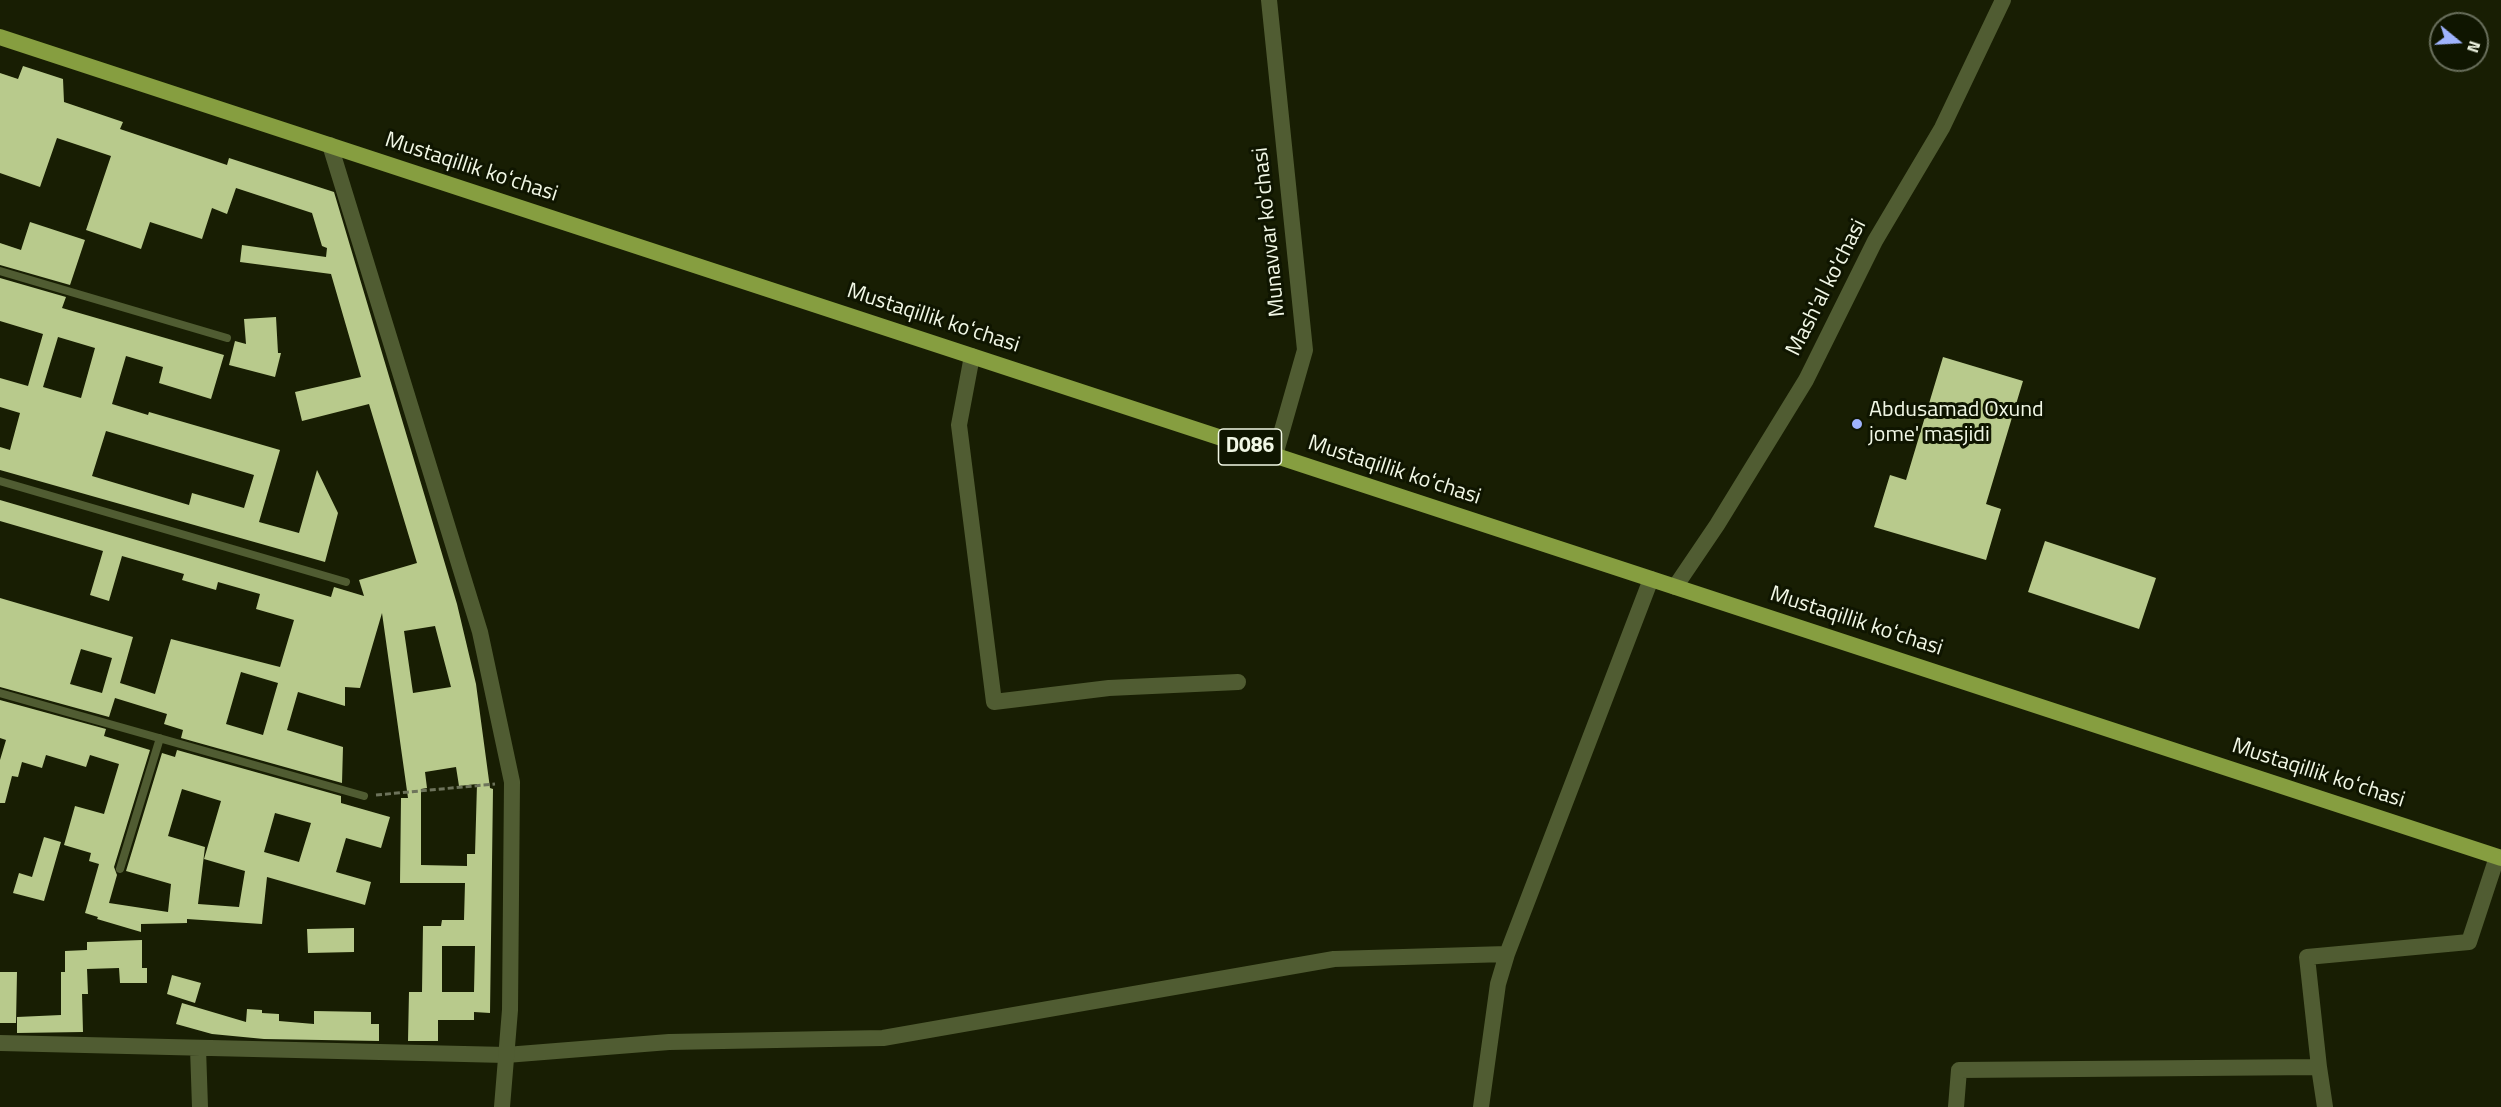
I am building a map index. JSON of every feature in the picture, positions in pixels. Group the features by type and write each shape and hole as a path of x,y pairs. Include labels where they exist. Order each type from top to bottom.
{"main road":[{"name":"Mustaqillik koʻchasi","path":"0,37 2499,857"}],"street":[{"name":"Munavvar ko'chasi","path":"1269,0 1305,350 1275,455"},
{"name":"Mash'al ko'chasi","path":"1675,587 1717,525 1806,380 1875,241 1942,128 2003,0"},
{"path":"330,145 480,632 512,782 510,1010 502,1107"},
{"path":"972,356 959,425 994,702 1109,688 1238,682"},
{"path":"1481,1107 1498,984 1507,954 1651,579"},
{"path":"2325,1107 2307,957 2469,942 2499,857"},
{"path":"0,1043 506,1055 669,1042 883,1038 1334,959 1507,954"},
{"path":"198,1048 200,1107"},
{"path":"1956,1107 1959,1070 2319,1067"}],"lane":[{"path":"0,271 227,338"},
{"path":"0,481 346,582"},
{"path":"0,693 364,796"},
{"path":"120,869 160,738"}],"path":[{"path":"364,796 512,782"}],"building":[{"path":"23,66 63,79 64,102 123,122 120,129 227,165 229,158 334,192 457,604 476,684 490,788 493,789 490,1013 474,1012 474,1020 438,1020 438,1041 408,1041 409,992 422,992 423,926 441,926 442,920 464,920 465,883 400,883 401,798 408,798 382,613 360,688 345,687 345,706 298,692 287,730 343,747 342,783 181,738 183,730 164,724 167,714 115,698 109,717 0,687 0,598 133,637 120,683 155,694 171,639 280,667 294,620 256,609 260,594 218,582 216,590 182,580 184,574 122,556 109,601 90,595 103,551 0,521 0,500 331,597 334,587 364,596 359,580 417,563 369,404 302,421 295,392 361,377 331,274 240,262 242,245 326,257 327,248 322,246 312,213 236,188 227,214 212,208 202,239 150,222 141,249 86,230 111,156 57,138 40,187 0,173 0,73 18,79","holes":["435,626 451,687 413,693 404,631","81,649 112,658 102,693 70,684","241,672 278,683 263,735 226,724","456,767 459,786 477,784 475,854 467,854 467,866 421,865 421,789 427,788 425,772","442,946 475,946 474,992 442,992"]},
{"path":"30,222 85,240 70,285 0,265 0,243 21,250"},
{"path":"0,278 66,297 62,308 224,355 211,399 159,383 163,367 126,356 112,404 148,415 149,412 280,450 259,522 299,533 317,470 338,513 325,562 0,470 0,447 10,450 20,413 0,407 0,378 28,386 43,334 0,321","holes":["58,337 95,348 81,398 43,387","106,431 254,475 244,508 192,493 189,505 92,476"]},
{"path":"276,317 278,353 281,353 275,377 229,365 235,341 246,344 244,319"},
{"path":"1943,357 2023,381 1986,504 2001,509 1986,560 1874,527 1890,475 1906,480"},
{"path":"2045,541 2156,578 2139,629 2028,592"},
{"path":"0,700 106,729 104,736 150,750 114,867 117,875 109,903 168,912 171,884 126,871 162,753 175,757 177,750 341,796 341,803 390,817 381,848 346,838 336,872 371,882 365,905 267,877 262,924 187,919 187,923 141,924 141,932 97,919 98,917 85,913 99,864 89,861 91,853 64,845 75,806 104,814 119,764 90,755 86,767 46,755 42,768 22,762 18,777 12,776 5,803 0,803 0,760 6,740 0,738","holes":["182,789 221,801 204,859 245,871 239,907 198,904 205,847 168,836","275,813 311,823 299,862 264,852"]},
{"path":"44,837 61,842 44,901 13,893 19,873 32,877"},
{"path":"354,928 354,952 308,953 307,929"},
{"path":"142,940 142,968 147,968 147,983 120,983 119,968 87,969 88,994 82,994 83,1032 17,1033 17,1017 61,1015 61,972 65,972 65,951 87,950 87,942"},
{"path":"0,972 17,972 16,1023 0,1023"},
{"path":"172,975 201,983 195,1003 167,994"},
{"path":"182,1003 246,1022 247,1009 279,1014 279,1021 314,1024 314,1011 371,1012 371,1024 379,1024 379,1041 264,1039 212,1034 176,1024"}],"place":[{"name":"Abdusamad Oxund jome' masjidi","path":"1857,424"}]}
